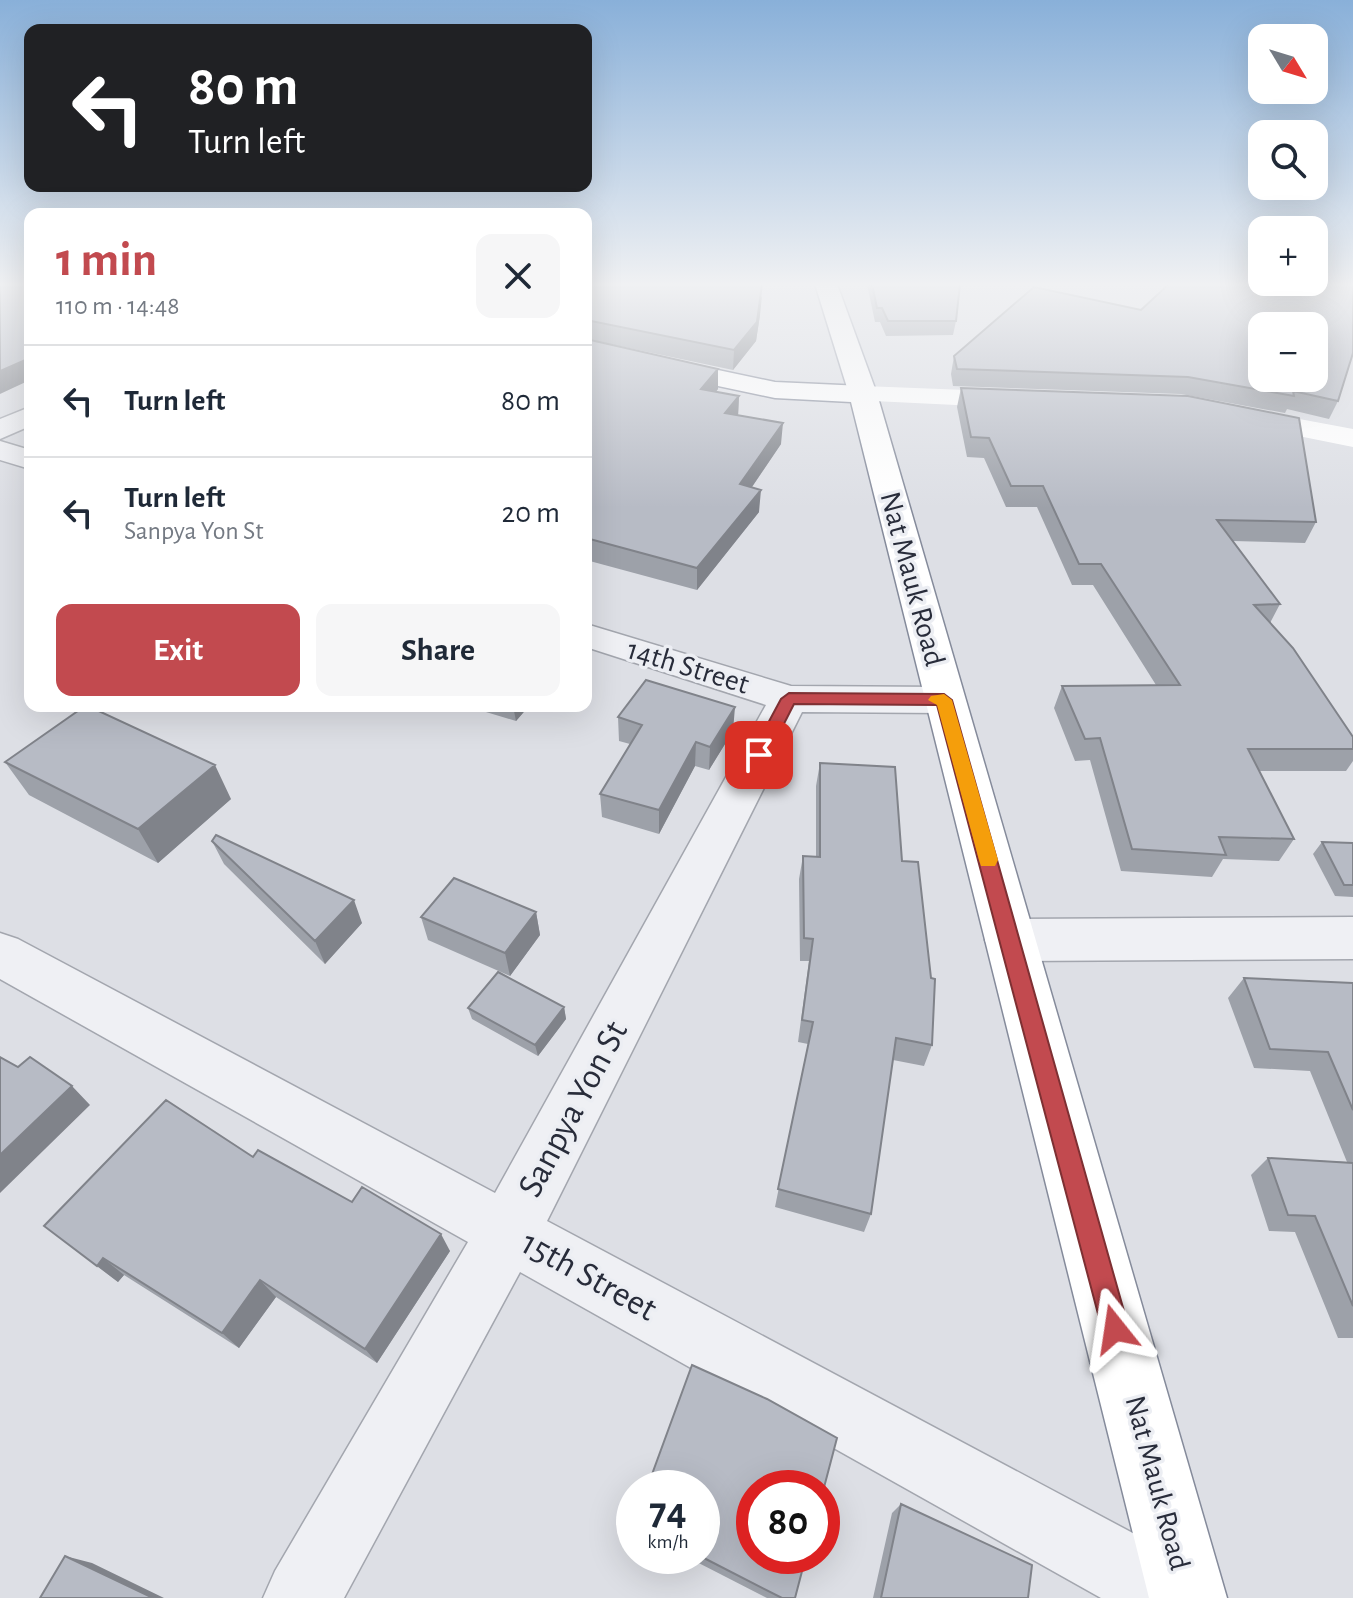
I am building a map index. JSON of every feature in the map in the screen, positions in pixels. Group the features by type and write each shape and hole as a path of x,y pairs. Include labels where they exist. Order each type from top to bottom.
{"main road":[{"path":"627,359 775,390 1054,401"},
{"name":"Nat Mauk Road","path":"851,359 1188,1598"},
{"path":"1212,411 1353,438"}],"street":[{"path":"0,430 24,418"},
{"path":"0,450 24,458"},
{"name":"14th Street","path":"592,637 789,699 944,700"},
{"name":"Sanpya Yon St","path":"302,1598 508,1232 789,699"},
{"path":"1010,940 1353,938"},
{"name":"15th Street","path":"0,954 1177,1598"}],"building":[{"path":"0,359 24,359 24,361 0,371"},
{"path":"592,359 672,359 718,369 701,389 739,396 725,413 783,423 740,484 761,490 697,568 592,540"},
{"path":"955,359 1248,359 1248,388 1188,377 957,369"},
{"path":"1328,359 1351,359 1338,401 1298,392 1328,392"},
{"path":"961,388 1188,396 1299,418 1316,522 1217,520 1280,604 1254,605 1293,648 1353,737 1353,749 1248,749 1294,839 1219,837 1226,855 1132,849 1100,738 1085,739 1062,686 1180,685 1101,564 1079,564 1043,486 1011,486 989,438 971,437"},
{"path":"1272,392 1293,392 1294,396"},
{"path":"646,680 735,707 710,747 696,742 659,810 600,794 642,725 618,717"},
{"path":"76,712 101,712 215,765 138,829 5,762"},
{"path":"820,763 895,767 902,861 918,862 931,978 935,979 932,1045 896,1038 871,1214 778,1189 813,1022 802,1020 813,939 804,938 803,856 820,857"},
{"path":"216,835 354,900 315,941 212,841"},
{"path":"1322,842 1353,843 1353,885 1344,885"},
{"path":"454,878 536,912 505,953 421,917"},
{"path":"498,972 564,1007 535,1045 468,1008"},
{"path":"1244,978 1353,983 1353,1110 1328,1052 1270,1049"},
{"path":"0,1057 18,1067 30,1057 72,1086 0,1155"},
{"path":"166,1100 253,1157 258,1150 352,1202 362,1187 441,1234 365,1349 260,1280 222,1333 103,1258 97,1266 44,1226"},
{"path":"1268,1158 1353,1163 1353,1306 1315,1216 1288,1215"},
{"path":"692,1365 767,1399 837,1438 829,1470 736,1470 736,1574 801,1574 795,1598 782,1598 720,1566 720,1470 654,1470"},
{"path":"901,1504 1032,1565 1028,1598 881,1598"},
{"path":"65,1556 153,1598 40,1598"}],"slow traffic":[{"path":"936,700 944,700 988,860"}],"route":[{"path":"759,755 789,699 944,700 1115,1329"}]}
